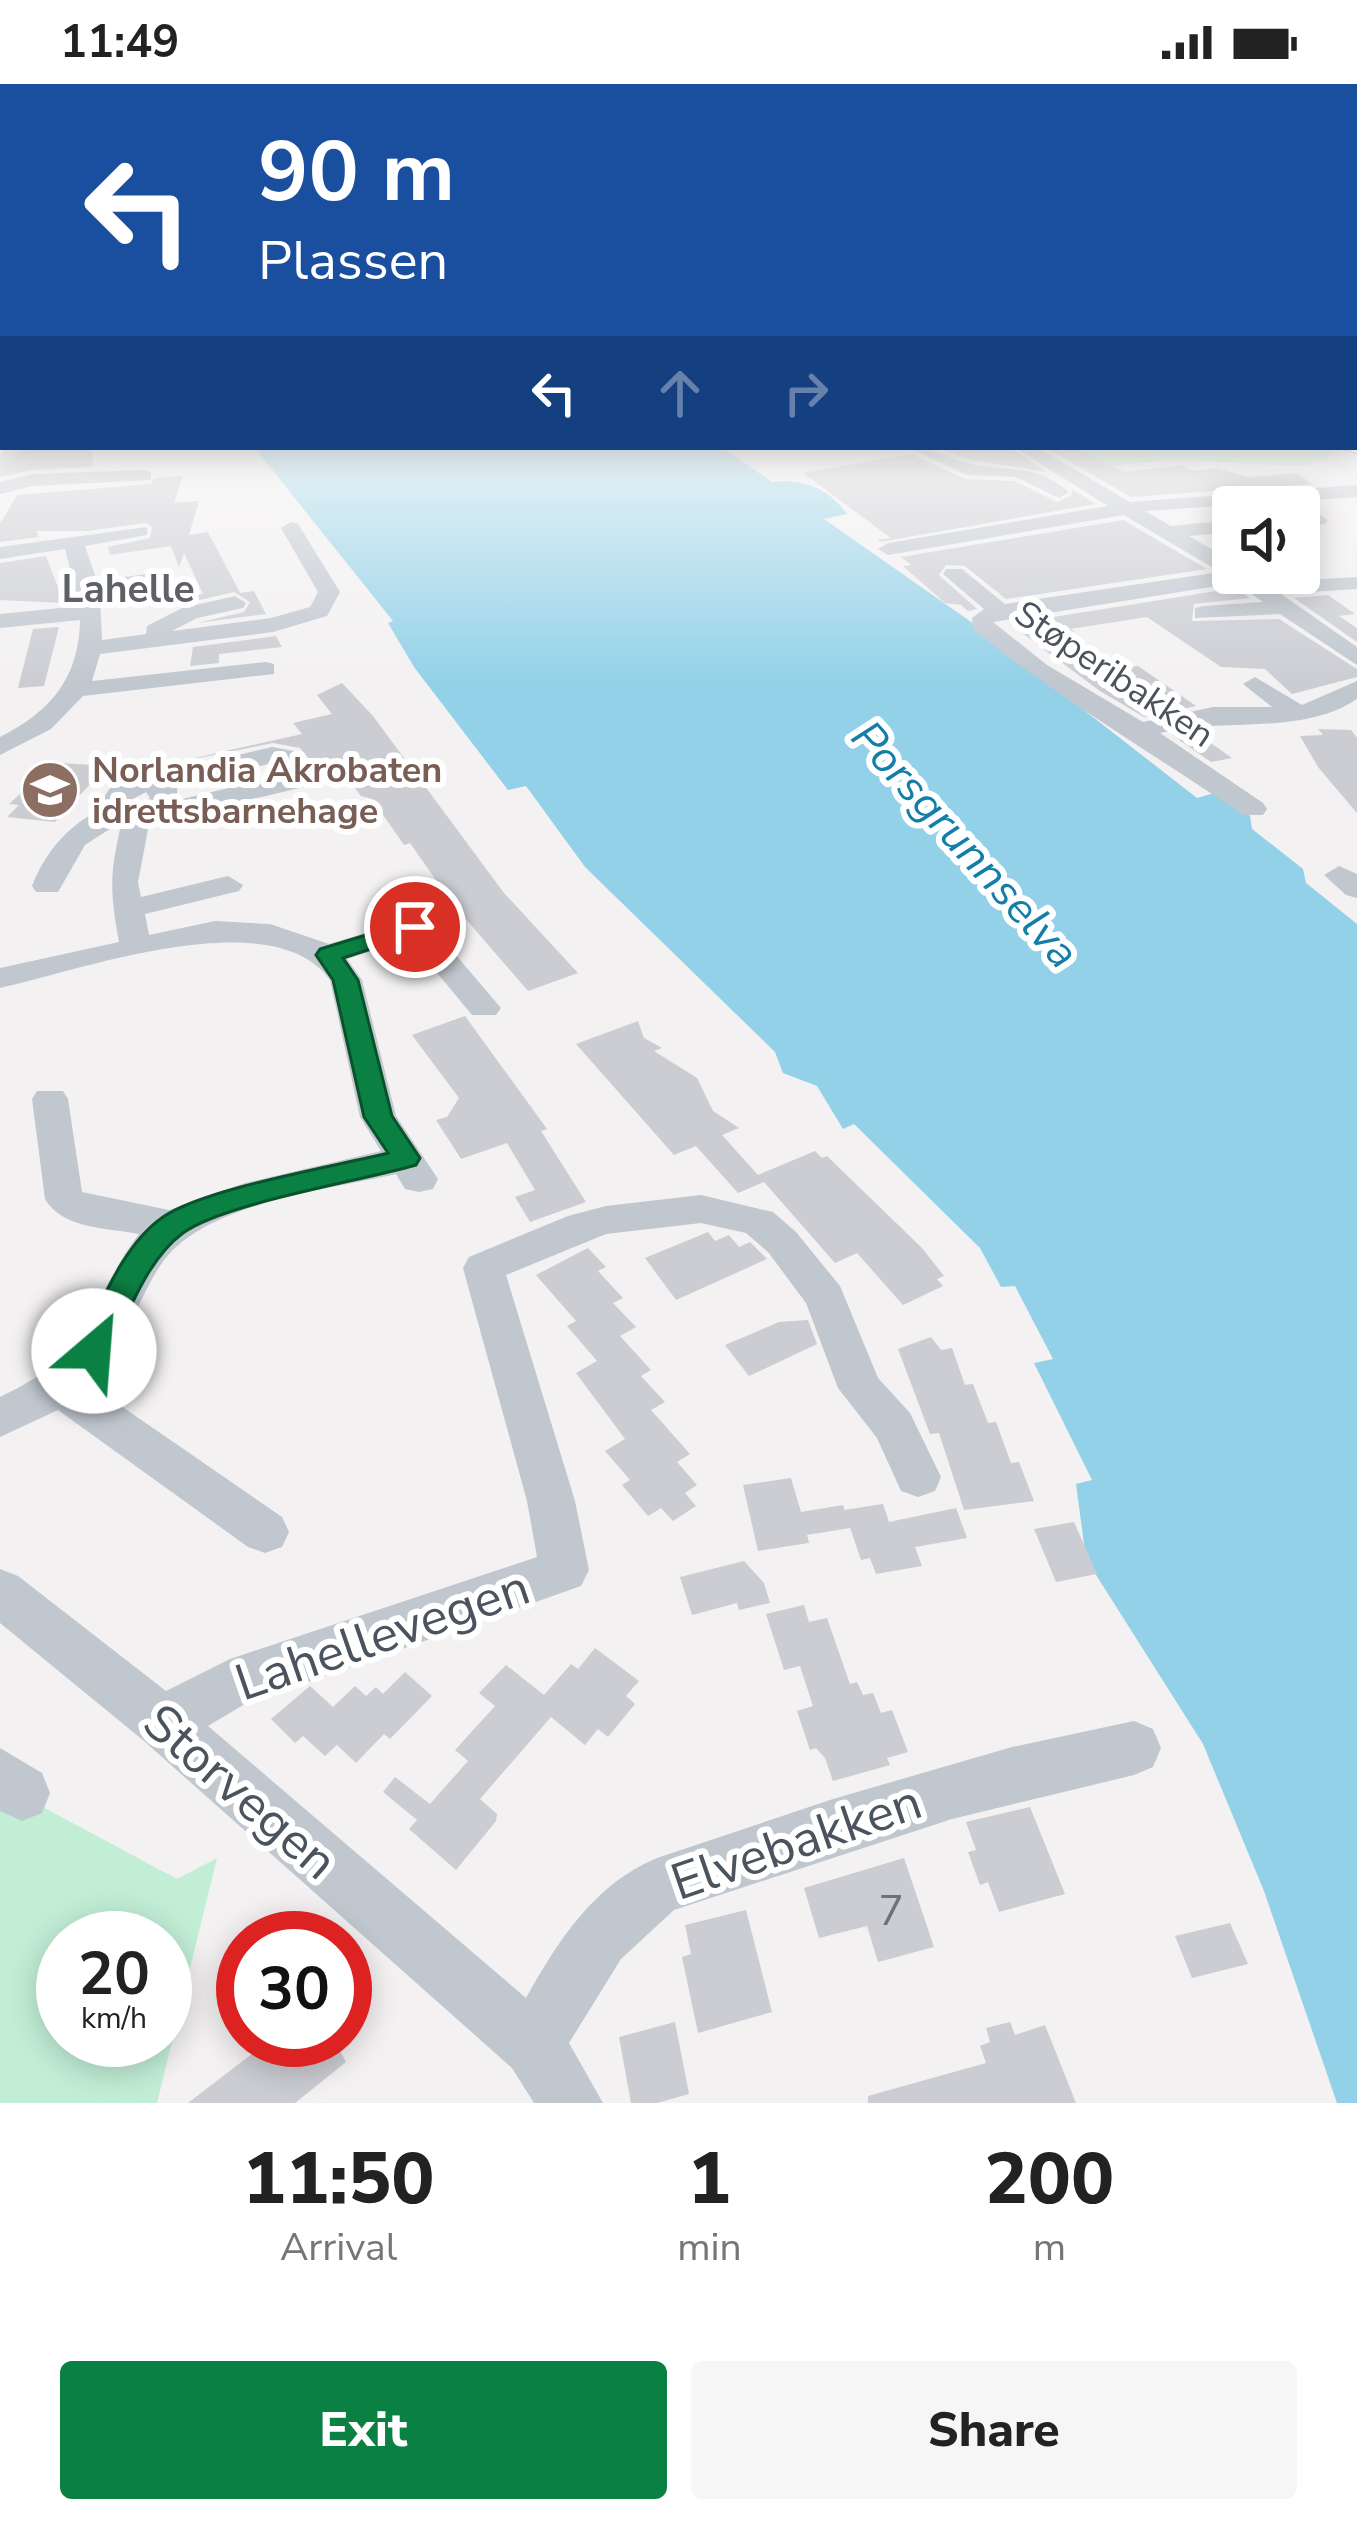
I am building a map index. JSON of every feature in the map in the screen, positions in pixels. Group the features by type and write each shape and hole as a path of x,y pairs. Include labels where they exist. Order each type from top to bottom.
{"street":[{"path":"1065,495 1098,512"},
{"path":"1110,495 1212,558"},
{"path":"888,549 1098,512 1237,495"},
{"path":"978,510 1008,528"},
{"path":"99,648 273,625 319,611 329,592 326,581 291,528"},
{"path":"1172,532 1212,528"},
{"path":"0,553 140,531"},
{"path":"0,747 32,730 75,690 99,648 91,593 72,541"},
{"path":"0,564 53,560 91,593"},
{"path":"1320,565 1349,577"},
{"path":"954,574 1000,611"},
{"path":"4,615 160,578"},
{"name":"Støperibakken","path":"1212,581 1000,611 983,618 987,633 1038,670 1139,731 1253,809"},
{"path":"1268,594 1357,658"},
{"path":"1064,618 1111,609 1098,596"},
{"path":"99,648 190,613 235,603"},
{"path":"1203,613 1287,607"},
{"path":"1331,638 1357,636"},
{"path":"75,690 266,669"},
{"path":"1255,684 1300,716"},
{"path":"1139,731 1218,715 1300,716 1336,706 1357,688"},
{"path":"47,886 59,858 75,838 141,805 123,882 124,910 134,945"},
{"path":"124,910 227,885"},
{"path":"328,955 415,927 484,1008"},
{"path":"0,978 134,945 236,929 270,933 328,955 346,980 378,1117 412,1169 230,1202 173,1225 136,1268 86,1364 59,1387 0,1418"},
{"path":"50,1099 64,1199 83,1210 173,1225"},
{"name":"Lahellevegen","path":"164,1722 230,1684 564,1570 551,1501 483,1268 568,1230 606,1220 701,1209 759,1222 782,1242 825,1297 860,1388 894,1426 918,1478"},
{"path":"59,1387 265,1532"},
{"name":"Storvegen","path":"0,1592 164,1722 534,2046 571,2103"},
{"name":"Elvebakken","path":"534,2046 598,1937 622,1908 656,1887 939,1792 1028,1768 1134,1748"}],"green space":[{"path":"0,1784 177,1879 217,1858 192,1960 192,1911 36,1911 36,2067 166,2067 157,2103 0,2103"}],"water":[{"name":"Porsgrunnselva","path":"293,495 829,495 847,514 824,519 967,619 1197,798 1218,792 1250,816 1252,829 1303,869 1306,883 1357,924 1357,2103 1337,2103 1264,1891 1203,1744 1086,1559 1076,1484 1092,1480 1034,1363 1053,1359 1015,1286 1001,1287 980,1248 854,1124 843,1129 817,1086 783,1073 775,1052 585,867 526,786 508,790 414,667 388,623 393,621"}],"building":[{"path":"17,495 177,495 174,503 199,501 189,535 208,532 240,593 254,591 266,614 197,623 244,612 250,602 234,592 178,605 175,599 203,594 184,553 179,567 171,546 110,555 108,547 150,538 152,527 146,523 87,531 36,531 39,537 0,542 0,524"},
{"path":"833,495 1043,495 1057,502 1082,495 1096,504 880,542 877,540 891,538"},
{"path":"1123,520 1207,569 1006,599 965,566 946,565 939,575 977,609 968,611 945,603 903,566 911,565 901,557"},
{"path":"46,556 64,603 0,600 0,563"},
{"path":"1212,592 1244,594 1250,598 1194,604 1192,621 1279,619 1357,669 1357,677 1292,694 1265,669 1221,667 1147,617 1070,629 1075,632 1066,633 1116,669 1138,666 1196,706 1144,717 1100,691 1010,624"},
{"path":"1328,595 1355,614 1339,616 1357,628 1357,642 1294,598"},
{"path":"59,627 44,686 18,688 33,629"},
{"path":"276,636 282,647 219,654 219,663 190,666 193,647"},
{"path":"342,683 373,716 504,893 578,973 528,991 452,903 410,843 404,845 372,799 361,796 336,763 316,767 300,748 273,743 173,763 302,734 293,723 332,714 317,695"},
{"path":"1318,729 1351,730 1357,738 1357,813 1318,767 1300,736 1323,735"},
{"path":"1195,732 1232,758 1211,762 1172,735"},
{"path":"61,763 107,766 55,822 7,817 19,805 9,804 41,773 50,774"},
{"path":"465,1016 547,1129 541,1131 586,1202 530,1222 515,1197 535,1190 507,1143 461,1159 436,1120 447,1117 459,1098 412,1035"},
{"path":"638,1021 644,1038 662,1048 654,1051 697,1078 713,1111 739,1128 722,1135 758,1175 815,1151 822,1158 827,1156 922,1248 944,1276 937,1279 943,1286 903,1305 857,1253 835,1263 764,1182 738,1193 696,1146 674,1155 576,1044"},
{"path":"708,1232 715,1241 729,1235 739,1247 750,1242 767,1259 676,1300 645,1258"},
{"path":"588,1248 606,1267 598,1271 623,1298 613,1303 636,1327 620,1336 651,1370 641,1376 665,1402 651,1410 690,1454 677,1462 697,1485 685,1493 696,1506 673,1521 661,1508 648,1516 622,1485 630,1480 605,1451 625,1439 576,1373 597,1361 567,1326 576,1321 536,1275"},
{"path":"808,1320 817,1344 749,1376 725,1345 779,1322"},
{"path":"931,1337 941,1350 952,1348 965,1385 973,1384 988,1423 996,1422 1011,1463 1019,1462 1034,1501 964,1510 939,1433 930,1434 898,1349"},
{"path":"791,1478 801,1512 843,1505 850,1528 807,1535 809,1543 758,1551 743,1485"},
{"path":"883,1504 889,1522 956,1508 967,1538 915,1547 922,1566 876,1574 870,1558 861,1560 844,1510"},
{"path":"1074,1522 1097,1574 1056,1582 1034,1529"},
{"path":"744,1561 764,1583 770,1603 739,1610 737,1603 692,1615 680,1577"},
{"path":"804,1605 809,1622 827,1618 850,1684 857,1682 863,1695 873,1693 881,1713 892,1710 908,1752 887,1758 890,1765 833,1781 825,1758 816,1748 810,1750 797,1711 813,1706 800,1666 784,1670 766,1614"},
{"path":"595,1648 639,1681 626,1696 635,1704 608,1737 598,1729 585,1745 551,1717 480,1799 497,1814 496,1821 456,1870 409,1829 417,1820 383,1792 395,1777 430,1804 468,1761 455,1750 495,1706 479,1693 506,1665 544,1695 571,1664 578,1669"},
{"path":"405,1672 432,1696 390,1739 384,1734 356,1763 337,1745 325,1756 303,1736 295,1743 271,1719 310,1686 333,1707 355,1686 366,1696 376,1687 383,1694"},
{"path":"1030,1807 1065,1894 999,1912 988,1882 980,1885 968,1852 976,1850 966,1822"},
{"path":"904,1858 934,1947 878,1962 867,1926 819,1938 804,1888"},
{"path":"746,1910 772,2012 698,2033 682,1957 691,1954 685,1925"},
{"path":"1230,1923 1248,1964 1192,1978 1175,1936"},
{"path":"675,2022 689,2094 657,2103 631,2103 619,2037"},
{"path":"1010,2022 1015,2035 1045,2025 1076,2103 868,2103 868,2096 986,2063 980,2046 990,2042 986,2028"},
{"path":"235,2067 340,2067 295,2103 188,2103"}],"place":[{"name":"Norlandia Akrobaten idrettsbarnehage","path":"50,790"}],"district":[{"name":"Lahelle","path":"128,588"}],"route":[{"path":"94,1351 136,1268 173,1225 230,1202 406,1158 378,1117 346,980 328,955 415,927"}]}
